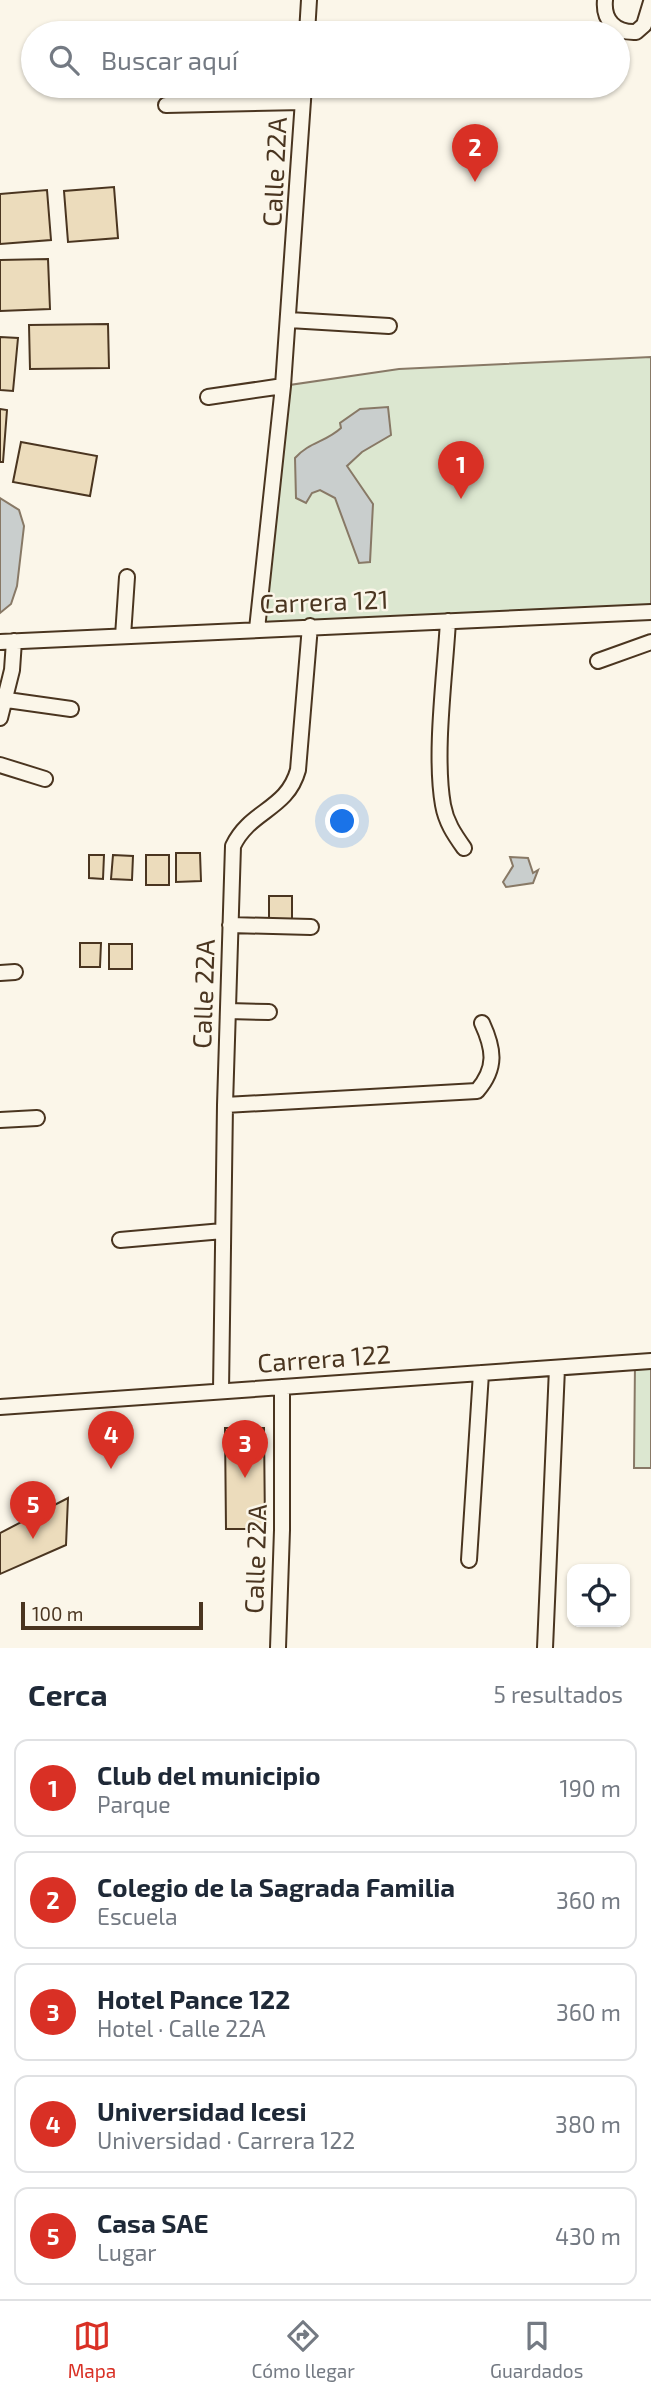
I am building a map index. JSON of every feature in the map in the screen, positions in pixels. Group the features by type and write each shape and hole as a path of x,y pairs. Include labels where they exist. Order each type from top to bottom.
{"street":[{"path":"308,21 309,0"},
{"path":"605,0 604,11 609,21"},
{"path":"630,33 636,33 644,25 651,2"},
{"name":"Calle 22A","path":"257,629 284,386 303,98"},
{"path":"166,105 303,102"},
{"path":"289,320 389,326"},
{"path":"208,397 284,386"},
{"path":"124,636 127,577"},
{"name":"Carrera 121","path":"7,642 651,612"},
{"path":"448,621 440,778 443,806 450,828 464,848"},
{"name":"Calle 22A","path":"221,1391 225,1105 233,846 240,831 285,798 294,786 298,770 310,626"},
{"path":"0,718 7,701 7,642"},
{"path":"598,661 651,642"},
{"path":"7,701 71,709"},
{"path":"0,765 45,779"},
{"path":"230,925 311,927"},
{"path":"228,1011 270,1012"},
{"path":"225,1105 477,1090 488,1078 492,1061 491,1042 482,1023"},
{"path":"0,1120 37,1118"},
{"path":"120,1240 223,1231"},
{"name":"Carrera 122","path":"0,1407 651,1361"},
{"path":"545,1648 557,1367"},
{"path":"470,1560 481,1373"},
{"name":"Calle 22A","path":"278,1648 282,1530 282,1387"}],"green space":[{"path":"651,357 651,612 257,629 283,386 399,369"},
{"path":"651,1361 651,1468 634,1468 635,1362"}],"shaded area":[{"path":"388,407 391,435 362,452 347,466 373,504 370,562 359,563 335,498 320,490 312,493 306,503 296,498 295,458 335,433 341,428 340,423 360,409"},
{"path":"0,498 19,510 24,526 17,586 11,604 0,613"},
{"path":"510,857 528,858 533,873 538,870 533,883 506,887 503,882 513,866"}],"building":[{"path":"114,187 118,238 68,242 64,191"},
{"path":"47,190 51,240 0,244 0,194"},
{"path":"48,259 50,309 0,311 0,260"},
{"path":"108,324 109,368 30,369 29,325"},
{"path":"0,337 18,338 13,391 0,390"},
{"path":"0,409 7,410 3,462 0,462"},
{"path":"21,442 97,456 90,496 13,482"},
{"path":"176,853 200,853 201,881 176,882"},
{"path":"89,855 104,855 103,879 89,878"},
{"path":"113,855 133,856 132,880 111,879"},
{"path":"146,855 169,855 169,885 146,885"},
{"path":"269,896 292,896 292,922 269,922"},
{"path":"80,943 101,943 100,967 80,967"},
{"path":"109,944 132,944 132,969 109,969"},
{"path":"225,1428 264,1428 265,1529 226,1529"},
{"path":"68,1498 66,1545 0,1574 0,1533"}],"place":[{"name":"Colegio de la Sagrada Familia","path":"475,182"},
{"name":"Club del municipio","path":"461,499"},
{"name":"Universidad Icesi","path":"111,1469"},
{"name":"Hotel Pance 122","path":"245,1478"},
{"name":"Casa SAE","path":"33,1539"}]}
